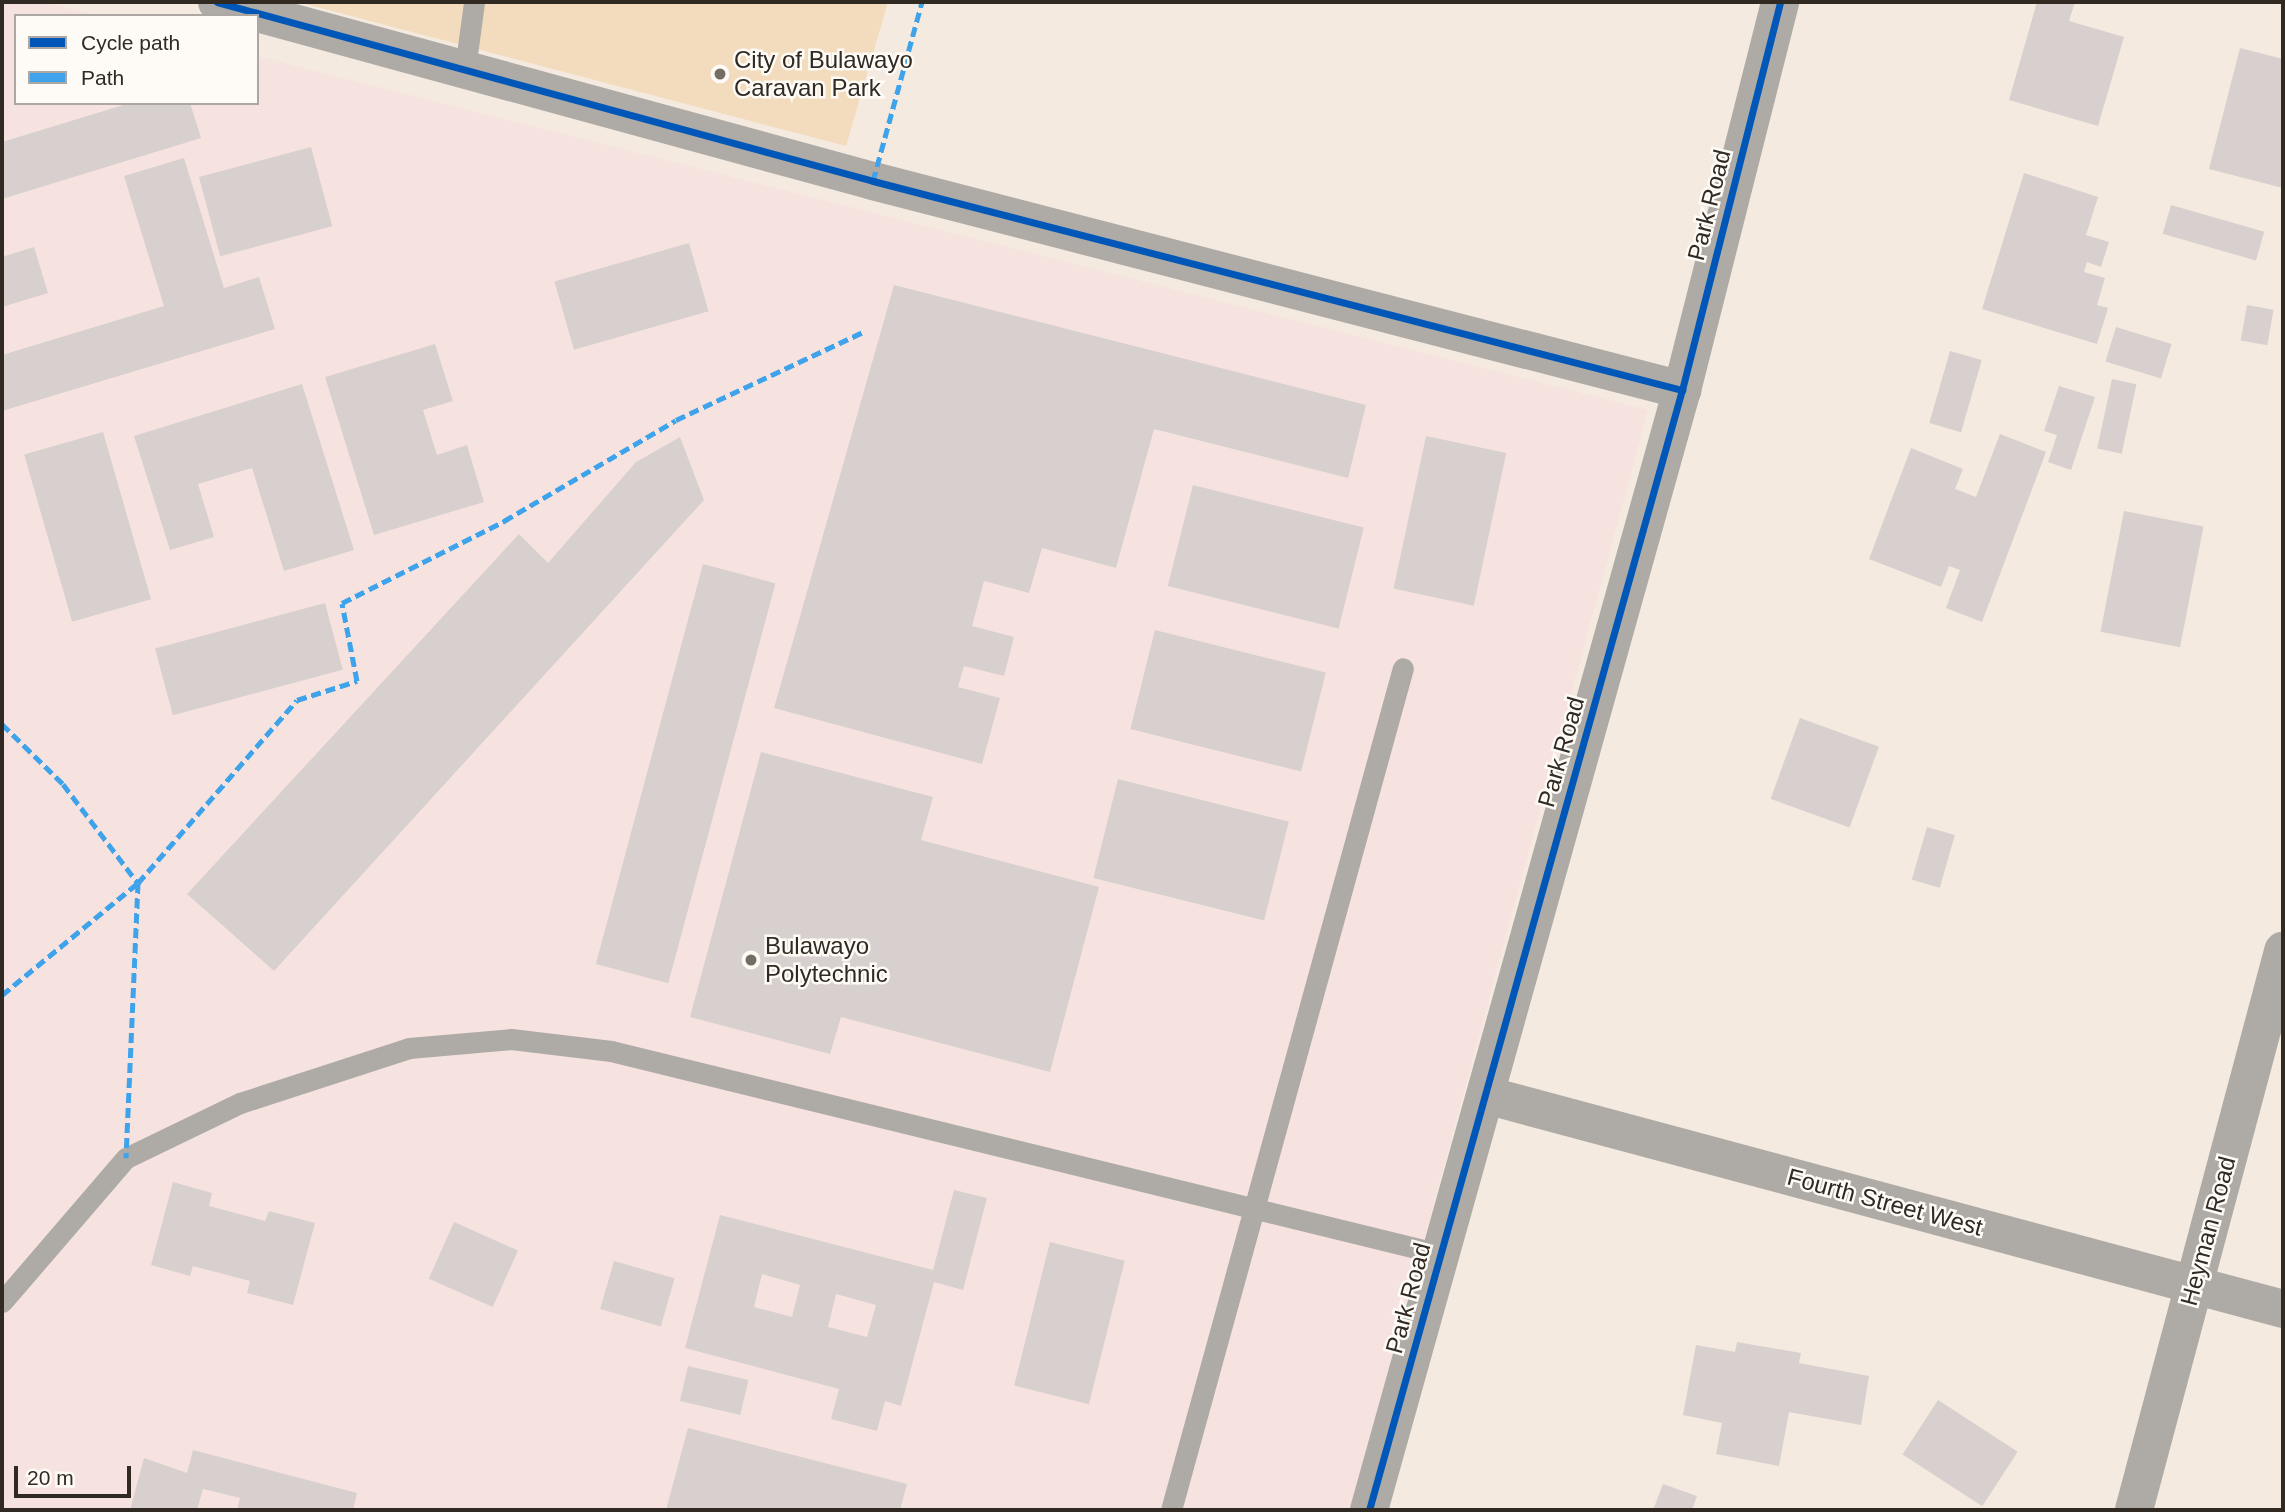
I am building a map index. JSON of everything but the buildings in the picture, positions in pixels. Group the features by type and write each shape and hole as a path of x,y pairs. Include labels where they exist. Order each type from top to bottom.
{"street":[{"path":"217,2 1682,390"},
{"name":"Park Road","path":"1369,1510 1682,390 1780,2"},
{"name":"Heyman Road","path":"2134,1510 2283,951"},
{"name":"Fourth Street West","path":"1486,1095 2283,1309"}],"lane":[{"path":"465,69 474,2"},
{"path":"1171,1510 1258,1210 1403,668"},
{"path":"2,1302 126,1158 240,1104 409,1048 511,1039 611,1051 1440,1254"}],"shaded area":[{"name":"Bulawayo Polytechnic","path":"2,2 43,2 90,14 14,14 14,105 259,105 259,57 1648,410 1351,1510 2,1510"},
{"name":"City of Bulawayo Caravan Park","path":"298,2 888,2 846,146"}],"marked path":[{"path":"873,181 922,2"},
{"path":"2,995 138,883 297,700 357,681 342,603 504,521 676,420 863,332"},
{"path":"2,724 63,784 138,883 126,1158"}],"cycle path":[{"path":"217,2 873,181 1682,390"},
{"path":"1369,1510 1682,390 1780,2"}],"place":[{"name":"City of Bulawayo Caravan Park","path":"720,74"},
{"name":"Bulawayo Polytechnic","path":"751,960"}]}
